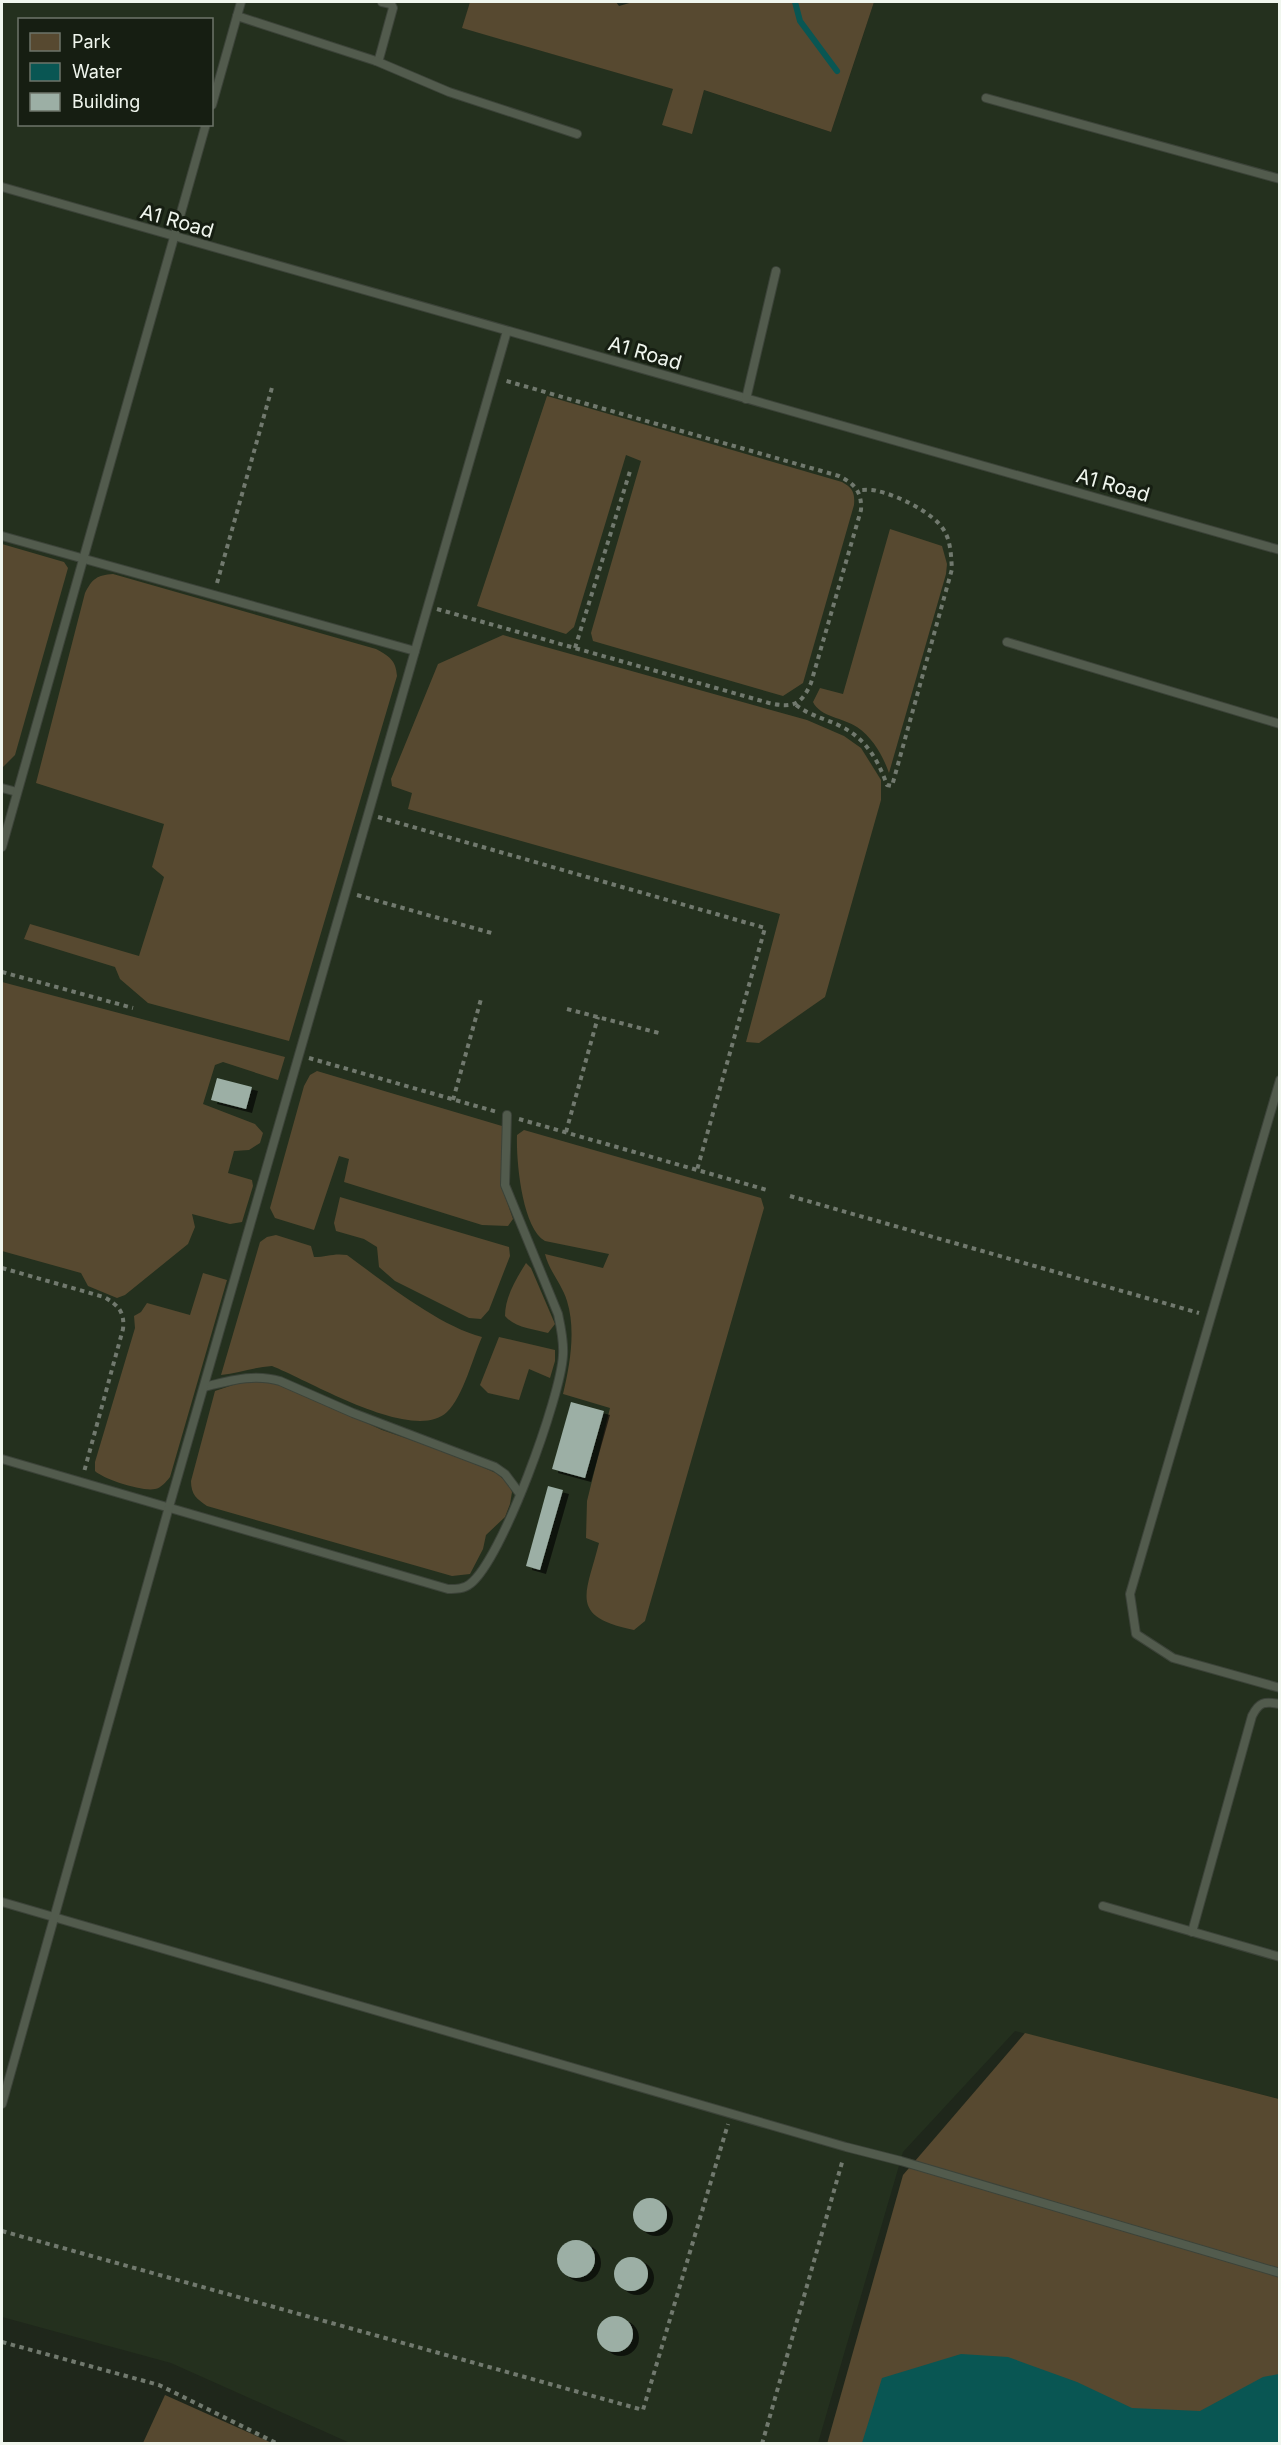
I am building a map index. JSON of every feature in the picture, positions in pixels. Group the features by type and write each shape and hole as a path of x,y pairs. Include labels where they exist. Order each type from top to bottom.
{"lane":[{"path":"213,101 241,2"},
{"path":"376,61 379,59 393,8 391,4 382,2"},
{"path":"237,16 376,61 449,92 578,134"},
{"path":"986,98 1280,180"},
{"path":"2,847 205,126"},
{"name":"A1 Road","path":"2,188 1280,550"},
{"path":"746,399 776,271"},
{"path":"2,2104 204,1387 507,331"},
{"path":"2,536 415,651"},
{"path":"1007,642 1280,724"},
{"path":"2,788 17,792"},
{"path":"1280,1080 1130,1594 1136,1634 1173,1658 1280,1688"},
{"path":"2,1459 448,1589 460,1589 470,1585 492,1555 533,1462 556,1393 563,1356 558,1314 505,1185 507,1115"},
{"path":"204,1387 248,1377 280,1381 353,1413 495,1467 505,1474 520,1494"},
{"path":"1192,1932 1251,1716 1258,1705 1265,1701 1280,1704"},
{"path":"2,1902 731,2114 901,2161 1280,2273"},
{"path":"1104,1906 1280,1958"}],"path":[{"path":"428,607 769,703 783,706 796,705 806,696 814,672 861,510 862,500 858,490 851,482 839,476 494,377"},
{"path":"213,595 273,384"},
{"path":"575,648 631,468"},
{"path":"796,705 810,715 842,727 863,741 879,762 887,785 892,786 952,569 950,548 944,531 931,517 912,504 876,490 858,490"},
{"path":"369,814 765,928 697,1170"},
{"path":"346,892 495,934"},
{"path":"2,972 132,1008"},
{"path":"453,1100 481,999"},
{"path":"567,1009 659,1033"},
{"path":"566,1132 598,1017"},
{"path":"299,1056 767,1190"},
{"path":"790,1196 1211,1316"},
{"path":"2,1268 104,1297 115,1303 121,1311 124,1320 123,1329 81,1482"},
{"path":"2,2231 643,2410 731,2114"},
{"path":"762,2444 846,2147"},
{"path":"2,2342 159,2385 278,2444"}],"shaded area":[{"path":"2,2 470,2 463,28 674,89 692,133 704,90 831,132 874,2 1279,2 1279,2099 1015,2031 903,2152 818,2443 350,2443 171,2363 2,2317"}],"green space":[{"path":"470,2 616,2 619,6 633,2 874,2 831,132 704,90 692,134 662,125 673,89 462,28"},
{"path":"547,396 842,482 849,486 854,494 854,505 803,683 783,696 593,641 591,633 641,461 626,455 574,627 566,634 477,606"},
{"path":"890,529 942,546 947,564 889,773 877,748 863,731 821,711 813,702 820,688 843,694"},
{"path":"2,544 64,562 68,568 15,755 2,768"},
{"path":"113,574 376,649 388,656 395,666 397,676 289,1041 148,1003 120,979 115,967 24,939 30,924 139,956 164,877 152,867 164,824 36,783 85,593 96,579 103,575"},
{"path":"503,635 807,720 844,736 861,748 881,780 881,800 825,997 759,1043 746,1042 780,914 408,809 412,793 392,786 391,779 438,664"},
{"path":"2,982 285,1057 278,1080 223,1062 215,1065 203,1104 255,1124 263,1133 260,1143 249,1150 234,1151 228,1173 252,1180 253,1186 242,1222 230,1224 192,1214 195,1227 188,1244 125,1295 117,1298 88,1286 81,1273 2,1251"},
{"path":"317,1071 502,1126 502,1188 513,1219 508,1226 482,1225 344,1182 349,1159 339,1156 314,1230 275,1218 270,1208 304,1086 310,1075"},
{"path":"524,1130 761,1198 764,1208 645,1621 634,1630 599,1618 590,1610 587,1601 587,1590 599,1543 586,1538 587,1501 610,1408 563,1394 571,1348 570,1312 565,1295 545,1254 603,1268 609,1254 545,1241 537,1234 526,1208 519,1176 517,1135"},
{"path":"340,1197 509,1247 510,1256 489,1310 481,1319 469,1318 395,1281 379,1267 377,1247 364,1239 336,1231 334,1223"},
{"path":"276,1235 311,1246 314,1257 347,1255 430,1313 482,1337 463,1387 447,1412 432,1420 411,1420 387,1415 335,1396 272,1366 221,1375 260,1242"},
{"path":"526,1263 531,1268 555,1324 548,1333 519,1326 505,1316 509,1295"},
{"path":"203,1273 227,1280 170,1477 155,1489 133,1487 106,1478 95,1471 95,1462 135,1328 134,1316 141,1312 147,1303 190,1315"},
{"path":"499,1337 555,1350 555,1361 550,1378 529,1369 519,1400 488,1393 480,1385"},
{"path":"265,1381 286,1386 382,1430 452,1454 496,1473 508,1483 512,1492 505,1517 486,1535 483,1549 470,1574 452,1576 207,1506 198,1499 193,1493 191,1481 215,1391 242,1382"},
{"path":"1025,2033 1279,2099 1279,2443 827,2444 903,2175"},
{"path":"165,2395 272,2443 143,2443"}],"water":[{"path":"961,2354 1008,2357 1077,2382 1132,2408 1200,2411 1263,2377 1279,2374 1279,2443 862,2443 882,2378"}],"building":[{"path":"217,1078 252,1087 246,1109 211,1100"},
{"path":"571,1402 604,1411 585,1478 552,1469"},
{"path":"548,1486 563,1490 540,1570 526,1566"},
{"path":"650,2198 662,2203 667,2215 662,2227 650,2232 638,2227 633,2215 638,2203"},
{"path":"576,2240 589,2246 595,2259 589,2272 576,2278 563,2272 557,2259 563,2246"},
{"path":"631,2257 643,2262 648,2274 643,2286 631,2291 619,2286 614,2274 619,2262"},
{"path":"615,2316 628,2321 633,2334 628,2347 615,2352 602,2347 597,2334 602,2321"}],"waterway":[{"path":"795,2 800,21 837,71"}]}
